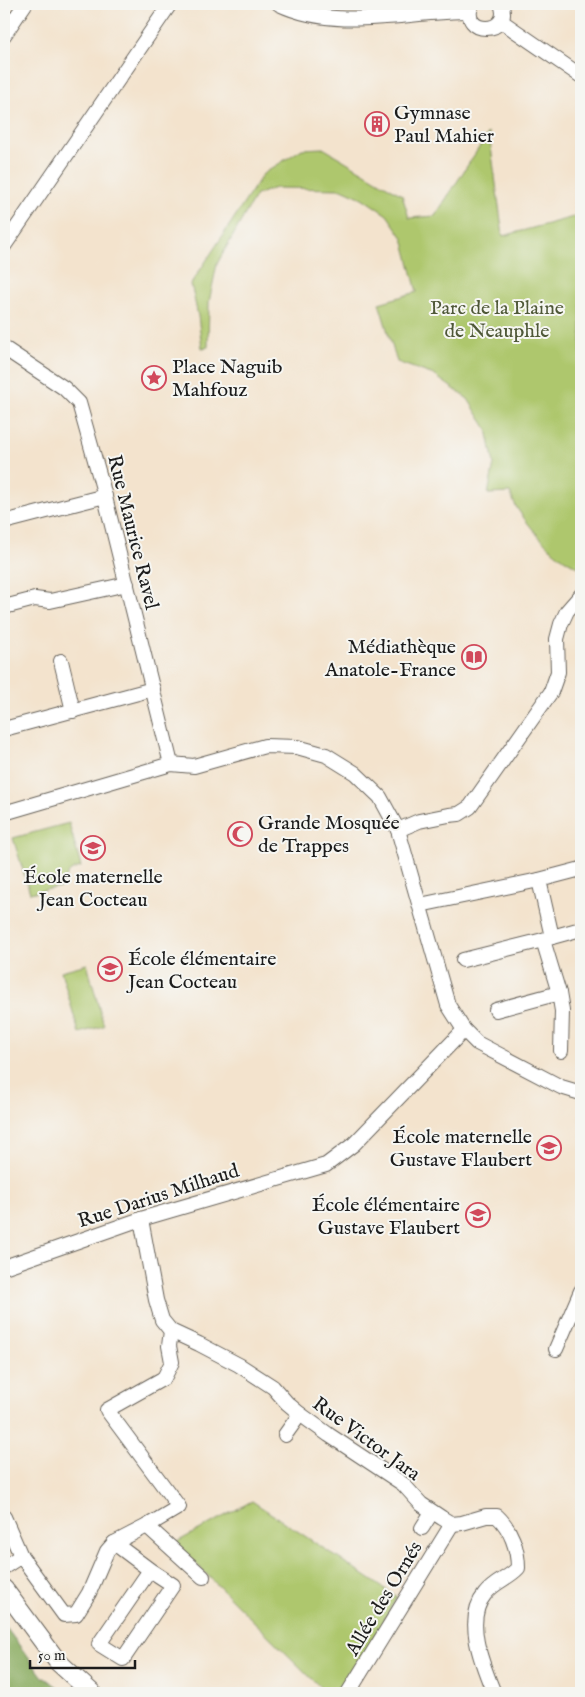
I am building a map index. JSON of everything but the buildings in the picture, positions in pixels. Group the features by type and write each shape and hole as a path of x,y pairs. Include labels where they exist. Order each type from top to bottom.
{"street":[{"path":"4,35 25,4"},
{"path":"4,246 170,4"},
{"path":"279,4 313,14 352,19 470,8 472,22 481,28 492,28 501,21 503,11 501,4"},
{"path":"501,21 581,76"},
{"name":"Rue Maurice Ravel","path":"4,348 64,388 79,403 127,584 171,764"},
{"path":"4,522 104,496"},
{"path":"4,607 36,599 50,601 127,584"},
{"path":"398,830 420,821 459,814 470,807 551,692 558,672 557,639 561,624 567,611 581,595"},
{"path":"61,661 73,711"},
{"path":"4,729 153,689"},
{"path":"4,813 171,764 194,766 265,746 297,748 326,756 355,773 380,797 398,830 448,1005 464,1030 477,1043 561,1087 581,1093"},
{"path":"420,905 539,880 581,868"},
{"path":"539,880 562,1011 561,1051"},
{"path":"463,960 581,929"},
{"path":"496,1010 559,993"},
{"name":"Rue Darius Milhaud","path":"4,1267 140,1219 326,1165 354,1144 464,1030"},
{"path":"4,1517 21,1556 64,1615 76,1614 89,1593 107,1551 114,1542 148,1526 179,1507 107,1410 164,1378 172,1362 169,1346 171,1331 162,1320 156,1300 140,1219"},
{"path":"556,1349 581,1291"},
{"name":"Rue Victor Jara","path":"171,1331 200,1344 246,1369 273,1387 300,1414 403,1484 421,1504 452,1524"},
{"path":"285,1435 300,1414"},
{"path":"422,1528 432,1512"},
{"path":"452,1524 486,1516 497,1516 506,1524 518,1557 518,1568 490,1588 483,1596 476,1620 476,1633 483,1666 494,1693"},
{"name":"Allée des Ornés","path":"348,1693 452,1524"},
{"path":"148,1526 203,1577"},
{"path":"114,1542 173,1585 124,1659 99,1644 150,1570"},
{"path":"4,1567 21,1556"},
{"path":"4,1588 58,1662 92,1693"}],"green space":[{"path":"301,4 344,4 341,8"},
{"name":"Parc de la Plaine de Neauphle","path":"489,132 503,236 581,215 581,568 564,559 540,538 519,512 510,493 488,494 494,464 487,429 468,399 434,375 397,362 379,303 417,292 403,238 387,215 362,198 342,189 275,188 256,195 217,264 209,302 208,347 202,348 191,284 263,174 302,149 323,148 402,195 409,218 435,216"},
{"path":"69,823 81,867 68,873 65,886 30,893 13,838"},
{"path":"87,964 104,1026 79,1033 61,971"},
{"path":"252,1501 397,1597 343,1693 326,1693 175,1543"},
{"path":"4,1625 43,1677 67,1693 4,1693"}],"place":[{"name":"Gymnase Paul Mahier","path":"377,124"},
{"name":"Place Naguib Mahfouz","path":"154,378"},
{"name":"Médiathèque Anatole-France","path":"474,657"},
{"name":"Grande Mosquée de Trappes","path":"240,834"},
{"name":"École maternelle Jean Cocteau","path":"93,848"},
{"name":"École élémentaire Jean Cocteau","path":"110,969"},
{"name":"École maternelle Gustave Flaubert","path":"549,1148"},
{"name":"École élémentaire Gustave Flaubert","path":"478,1215"}]}
